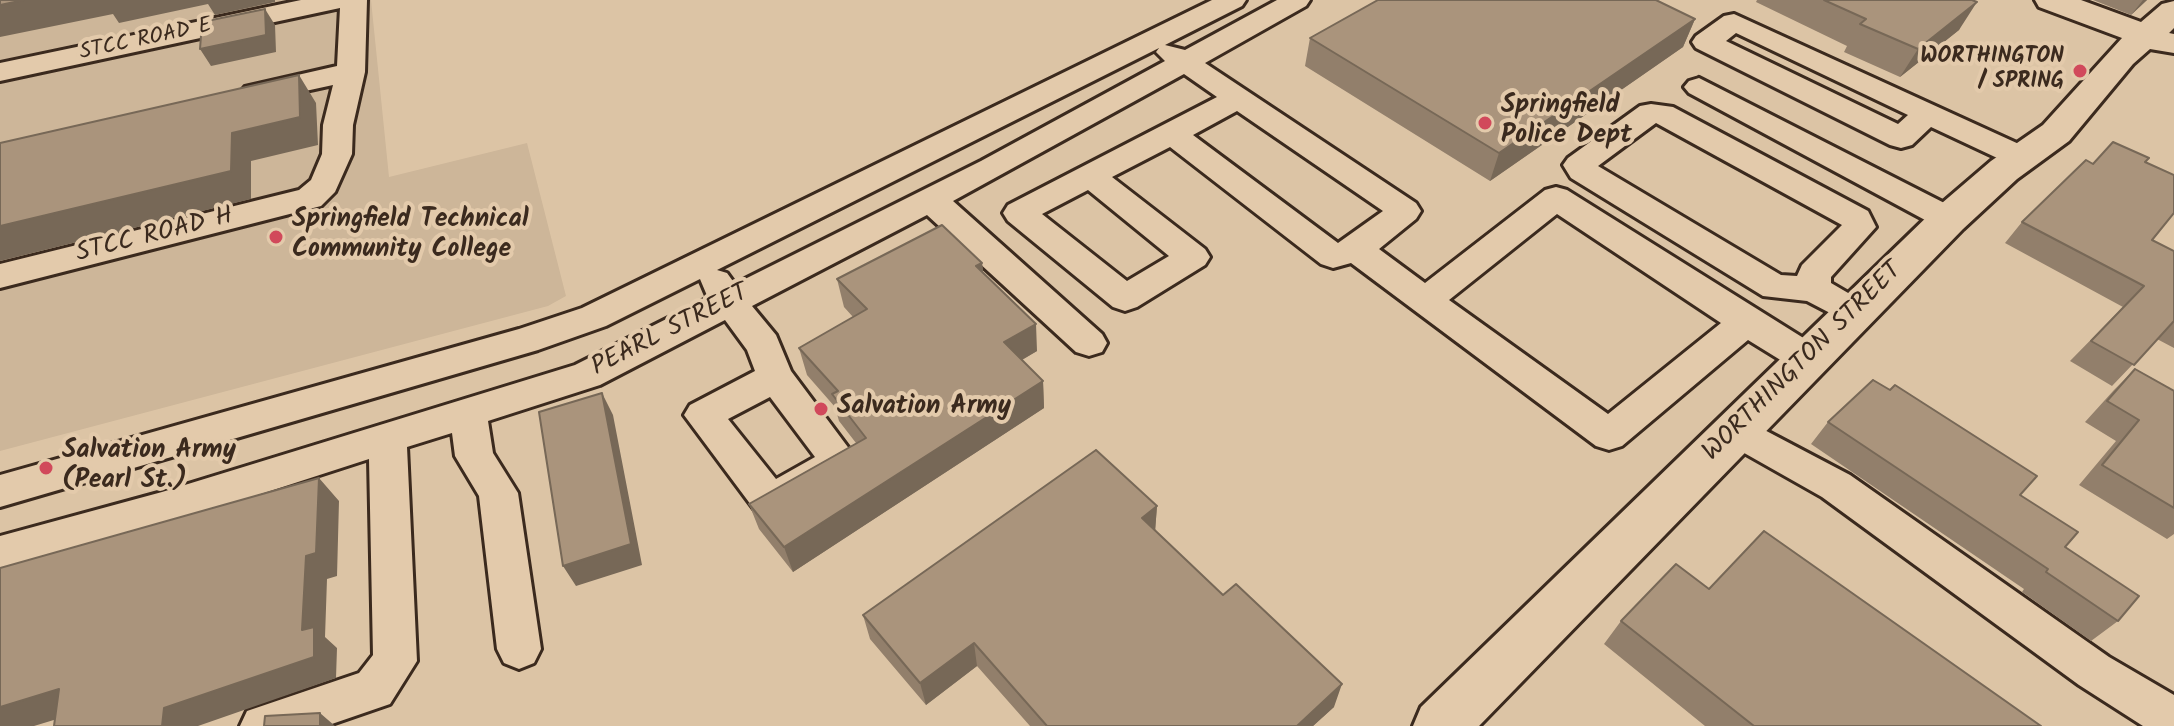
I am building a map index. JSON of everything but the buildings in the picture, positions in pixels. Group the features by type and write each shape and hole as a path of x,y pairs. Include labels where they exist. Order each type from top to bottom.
{"main road":[{"path":"2051,0 2164,31"},
{"name":"WORTHINGTON STREET","path":"1441,726 1949,219 2021,157 2056,133 2164,31"}],"street":[{"name":"STCC ROAD E","path":"0,72 339,0"},
{"path":"221,101 351,72 354,0"},
{"name":"PEARL STREET","path":"0,491 525,341 594,317 1233,0"},
{"name":"PEARL STREET","path":"0,554 162,509 587,375 931,200 1297,0"},
{"path":"1928,113 1901,138 1706,42 1734,22 1928,113 2021,157"},
{"path":"1152,40 1405,211 1356,250 1333,256 1172,134"},
{"name":"STCC ROAD H","path":"0,276 310,198 324,185 337,154 338,125 351,72"},
{"path":"1699,87 1949,219"},
{"path":"1090,175 1193,257 1125,298 1019,213 1090,175 1172,134 1238,98"},
{"path":"1814,289 1814,274 1860,227 1857,219 1662,114 1651,113 1579,165 1582,171 1775,287 1814,289 1855,313"},
{"path":"1426,300 1556,198 1808,359"},
{"path":"931,200 1089,343"},
{"path":"1356,250 1609,435 1746,322"},
{"path":"701,266 763,345 775,377"},
{"path":"468,414 474,456 498,493 519,649"},
{"path":"1736,430 1836,486 2094,671 2174,720"},
{"path":"263,726 374,689 395,661 388,438"}],"shaded area":[{"name":"Springfield Technical Community College","path":"0,0 371,0 389,177 527,143 566,296 548,306 0,451"}],"place":[{"name":"WORTHINGTON / SPRING","path":"2080,71"},
{"name":"Springfield Police Dept","path":"1485,123"},
{"name":"Springfield Technical Community College","path":"276,237"},
{"name":"Salvation Army","path":"821,409"},
{"name":"Salvation Army (Pearl St.)","path":"46,468"}]}
